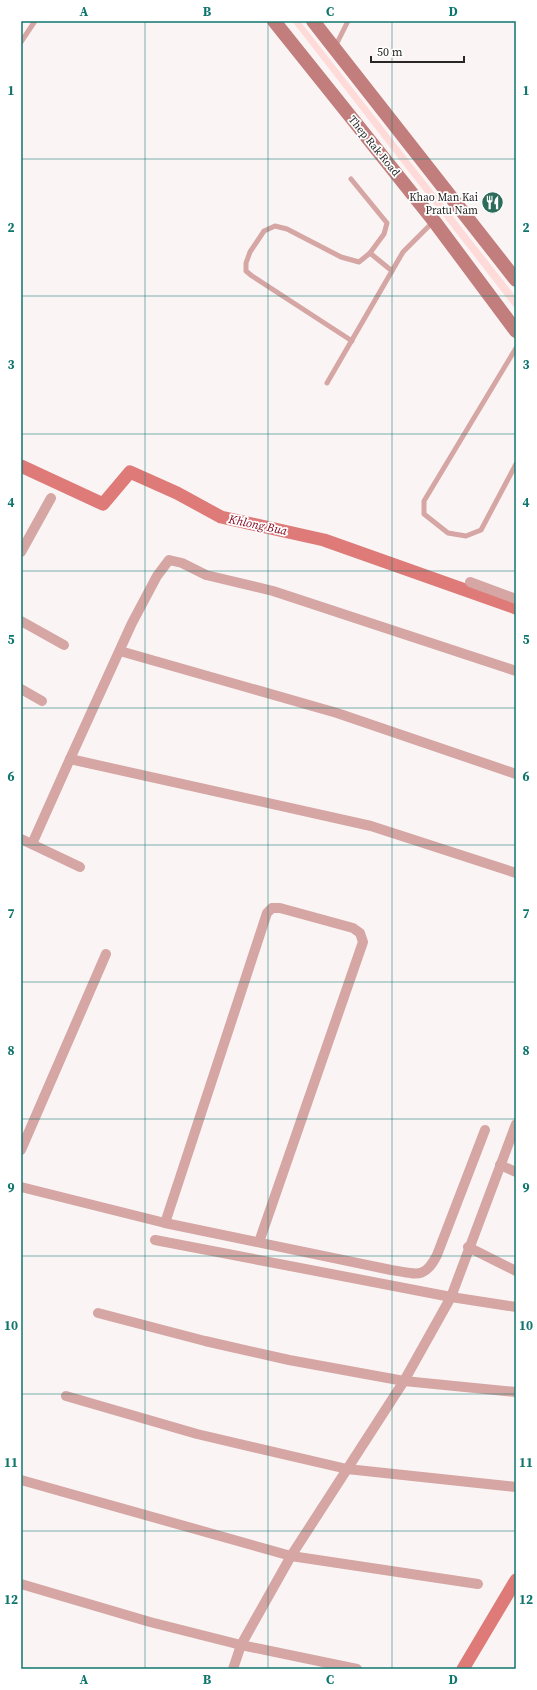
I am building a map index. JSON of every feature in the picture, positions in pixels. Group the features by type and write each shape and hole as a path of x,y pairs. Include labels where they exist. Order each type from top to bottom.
{"main road":[{"name":"Thep Rak Road","path":"274,21 434,221 516,331"},
{"path":"313,21 516,280"}],"street":[{"path":"21,552 51,498"},
{"path":"32,844 132,623 157,576 169,560 182,563 206,575 273,591 516,672"},
{"path":"470,582 516,599"},
{"path":"21,620 64,645"},
{"path":"120,651 337,713 516,774"},
{"path":"21,689 42,701"},
{"path":"70,759 371,826 516,873"},
{"path":"21,839 80,867"},
{"path":"165,1223 267,913 272,908 280,908 353,928 360,933 363,942 259,1242"},
{"path":"21,1150 106,954"},
{"path":"233,1669 241,1645 291,1556 404,1381 451,1298 468,1247 516,1124"},
{"path":"21,1187 165,1223 391,1270 420,1274 427,1271 437,1255 485,1130"},
{"path":"500,1165 516,1172"},
{"path":"155,1240 451,1298 516,1307"},
{"path":"468,1247 516,1271"},
{"path":"98,1313 205,1341 289,1360 404,1381 516,1392"},
{"path":"66,1396 197,1434 347,1469 516,1487"},
{"path":"21,1480 291,1556 478,1584"},
{"path":"21,1584 150,1622 241,1645 357,1669"}],"lane":[{"path":"21,42 35,21"},
{"path":"334,48 348,21"},
{"path":"351,179 388,223 384,234 370,253 359,262 341,257 287,229 275,226 264,231 250,252 246,263 246,271 352,342"},
{"path":"327,383 352,342 402,252 434,221"},
{"path":"370,253 392,271"},
{"path":"516,348 424,501 424,514 448,533 466,536 481,530 516,464"}],"shaded area":[{"path":"292,21 300,21 516,297 516,310"}],"waterway":[{"name":"Khlong Bua","path":"21,466 103,504 130,472 177,493 221,517 324,540 516,608"},
{"name":"Khlong Bua","path":"463,1669 516,1580"}],"place":[{"name":"Khao Man Kai Pratu Nam","path":"493,203"}]}
